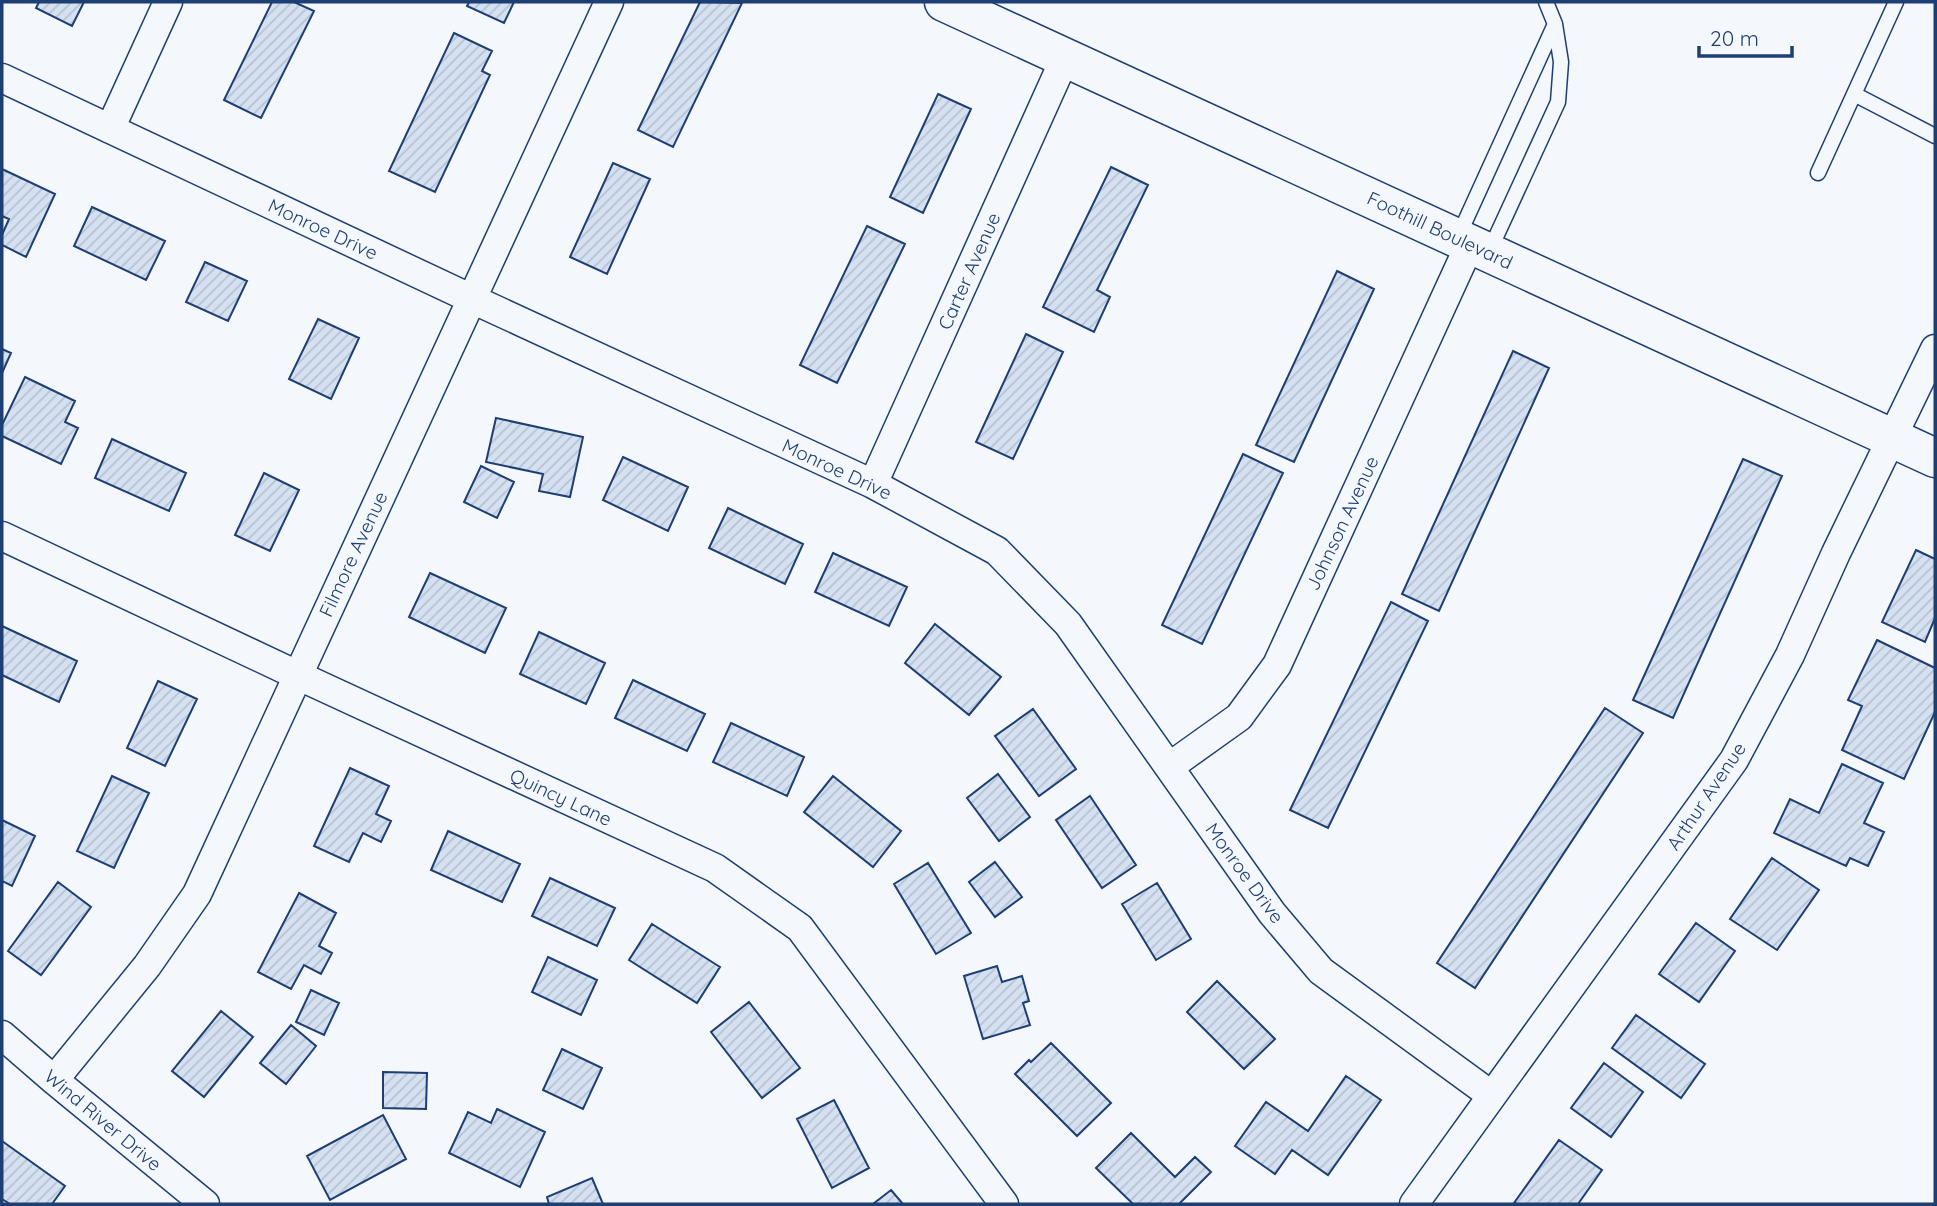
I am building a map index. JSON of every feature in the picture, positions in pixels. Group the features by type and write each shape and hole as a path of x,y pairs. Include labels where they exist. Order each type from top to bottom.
{"main road":[{"name":"Foothill Boulevard","path":"944,2 1935,458"}],"street":[{"path":"110,129 168,2"},
{"name":"Filmore Avenue","path":"54,1080 147,966 197,894 609,2"},
{"name":"Carter Avenue","path":"873,484 1065,58"},
{"name":"Monroe Drive","path":"2,78 873,484 997,551 1068,624 1272,913 1321,971 1491,1095"},
{"name":"Johnson Avenue","path":"1169,768 1239,717 1277,665 1472,245"},
{"name":"Arthur Avenue","path":"1414,1204 1734,760 1790,655 1836,553 1935,349"},
{"name":"Quincy Lane","path":"2,536 715,868 800,928 1004,1204"},
{"name":"Wind River Drive","path":"2,1035 205,1204"}],"lane":[{"path":"1472,245 1558,102 1561,62 1555,24 1546,2"},
{"path":"1818,173 1896,2"},
{"path":"1472,245 1555,24"},
{"path":"1854,94 1935,136"}],"building":[{"path":"39,2 84,2 72,26 36,8"},
{"path":"272,2 294,2 314,11 261,118 224,100"},
{"path":"469,2 514,2 504,23 467,6"},
{"path":"700,2 742,3 673,147 638,130"},
{"path":"454,33 492,51 482,71 490,75 435,192 389,171"},
{"path":"938,94 971,109 923,213 890,197"},
{"path":"613,163 650,179 607,274 570,257"},
{"path":"1111,167 1148,185 1097,290 1110,297 1094,332 1043,307"},
{"path":"2,169 55,194 26,257 2,245 2,235 9,219 2,216"},
{"path":"92,207 165,241 146,280 74,246"},
{"path":"867,226 905,244 837,383 800,365"},
{"path":"205,262 247,281 228,321 186,302"},
{"path":"1337,271 1374,289 1294,462 1256,445"},
{"path":"318,319 359,338 331,399 289,379"},
{"path":"1026,334 1063,352 1013,459 976,442"},
{"path":"2,349 11,353 2,373"},
{"path":"1513,351 1549,368 1439,611 1402,594"},
{"path":"25,377 75,401 65,422 78,428 61,464 2,436 2,425"},
{"path":"496,418 583,437 570,497 539,491 543,474 486,462"},
{"path":"112,439 186,473 169,511 95,478"},
{"path":"1243,454 1283,473 1202,644 1162,625"},
{"path":"623,457 688,487 668,531 603,500"},
{"path":"1743,459 1782,476 1673,718 1633,700"},
{"path":"481,466 514,482 497,518 464,502"},
{"path":"264,473 299,490 270,551 235,535"},
{"path":"728,508 803,544 785,584 709,548"},
{"path":"1916,550 1935,559 1935,618 1925,642 1882,622"},
{"path":"833,553 907,587 889,626 815,592"},
{"path":"430,573 506,608 485,653 409,617"},
{"path":"1391,602 1428,621 1328,828 1290,810"},
{"path":"935,624 1001,677 969,715 905,663"},
{"path":"2,626 77,661 59,702 2,675"},
{"path":"539,632 605,663 586,704 520,674"},
{"path":"1877,640 1935,668 1935,712 1904,779 1842,750 1862,706 1848,700"},
{"path":"633,680 705,714 687,751 615,718"},
{"path":"158,681 197,699 165,766 127,748"},
{"path":"1605,708 1643,733 1475,988 1437,963"},
{"path":"1033,709 1076,769 1039,796 995,736"},
{"path":"731,723 804,757 787,796 713,762"},
{"path":"1842,764 1883,783 1864,823 1884,832 1868,866 1850,858 1846,866 1774,833 1790,799 1819,813"},
{"path":"350,768 389,786 376,814 391,821 381,842 363,833 349,862 314,846"},
{"path":"998,774 1030,817 999,841 967,798"},
{"path":"112,776 149,793 114,868 77,851"},
{"path":"833,776 901,831 873,867 804,812"},
{"path":"1090,796 1136,865 1102,888 1056,820"},
{"path":"2,820 35,836 12,886 2,881"},
{"path":"448,831 520,864 502,902 431,870"},
{"path":"1772,858 1819,890 1777,950 1730,919"},
{"path":"995,862 1022,897 995,917 969,882"},
{"path":"928,863 971,933 936,954 894,884"},
{"path":"550,878 615,908 597,946 532,916"},
{"path":"58,882 91,907 41,975 8,951"},
{"path":"1157,883 1191,939 1156,960 1122,904"},
{"path":"299,893 336,913 319,946 332,953 321,974 304,965 291,989 258,972"},
{"path":"1696,923 1735,951 1699,1002 1659,974"},
{"path":"652,924 720,967 697,1003 629,960"},
{"path":"548,957 597,980 581,1015 532,992"},
{"path":"997,966 1002,982 1022,976 1029,1001 1023,1003 1030,1025 983,1039 964,976"},
{"path":"1217,981 1275,1039 1244,1069 1187,1012"},
{"path":"311,990 339,1003 324,1035 296,1022"},
{"path":"749,1002 800,1068 762,1098 711,1032"},
{"path":"221,1011 253,1037 204,1097 172,1071"},
{"path":"1636,1015 1705,1064 1681,1098 1612,1048"},
{"path":"291,1025 316,1046 286,1084 260,1063"},
{"path":"1051,1043 1111,1103 1077,1136 1015,1074"},
{"path":"562,1049 602,1068 583,1109 543,1090"},
{"path":"1604,1063 1643,1092 1611,1137 1571,1108"},
{"path":"383,1072 427,1073 426,1109 383,1108"},
{"path":"1346,1076 1381,1100 1328,1175 1292,1150 1275,1174 1235,1146 1266,1102 1308,1131"},
{"path":"834,1100 869,1168 832,1188 797,1119"},
{"path":"497,1109 545,1132 520,1187 449,1153 468,1112 491,1123"},
{"path":"383,1115 406,1159 330,1200 307,1156"},
{"path":"1131,1133 1175,1177 1195,1157 1211,1172 1179,1204 1133,1204 1096,1168"},
{"path":"1559,1140 1602,1170 1578,1204 1514,1203"},
{"path":"2,1141 65,1186 52,1204 10,1204 2,1199"},
{"path":"592,1178 603,1204 549,1204 547,1197"},
{"path":"891,1190 903,1204 873,1204"}]}
